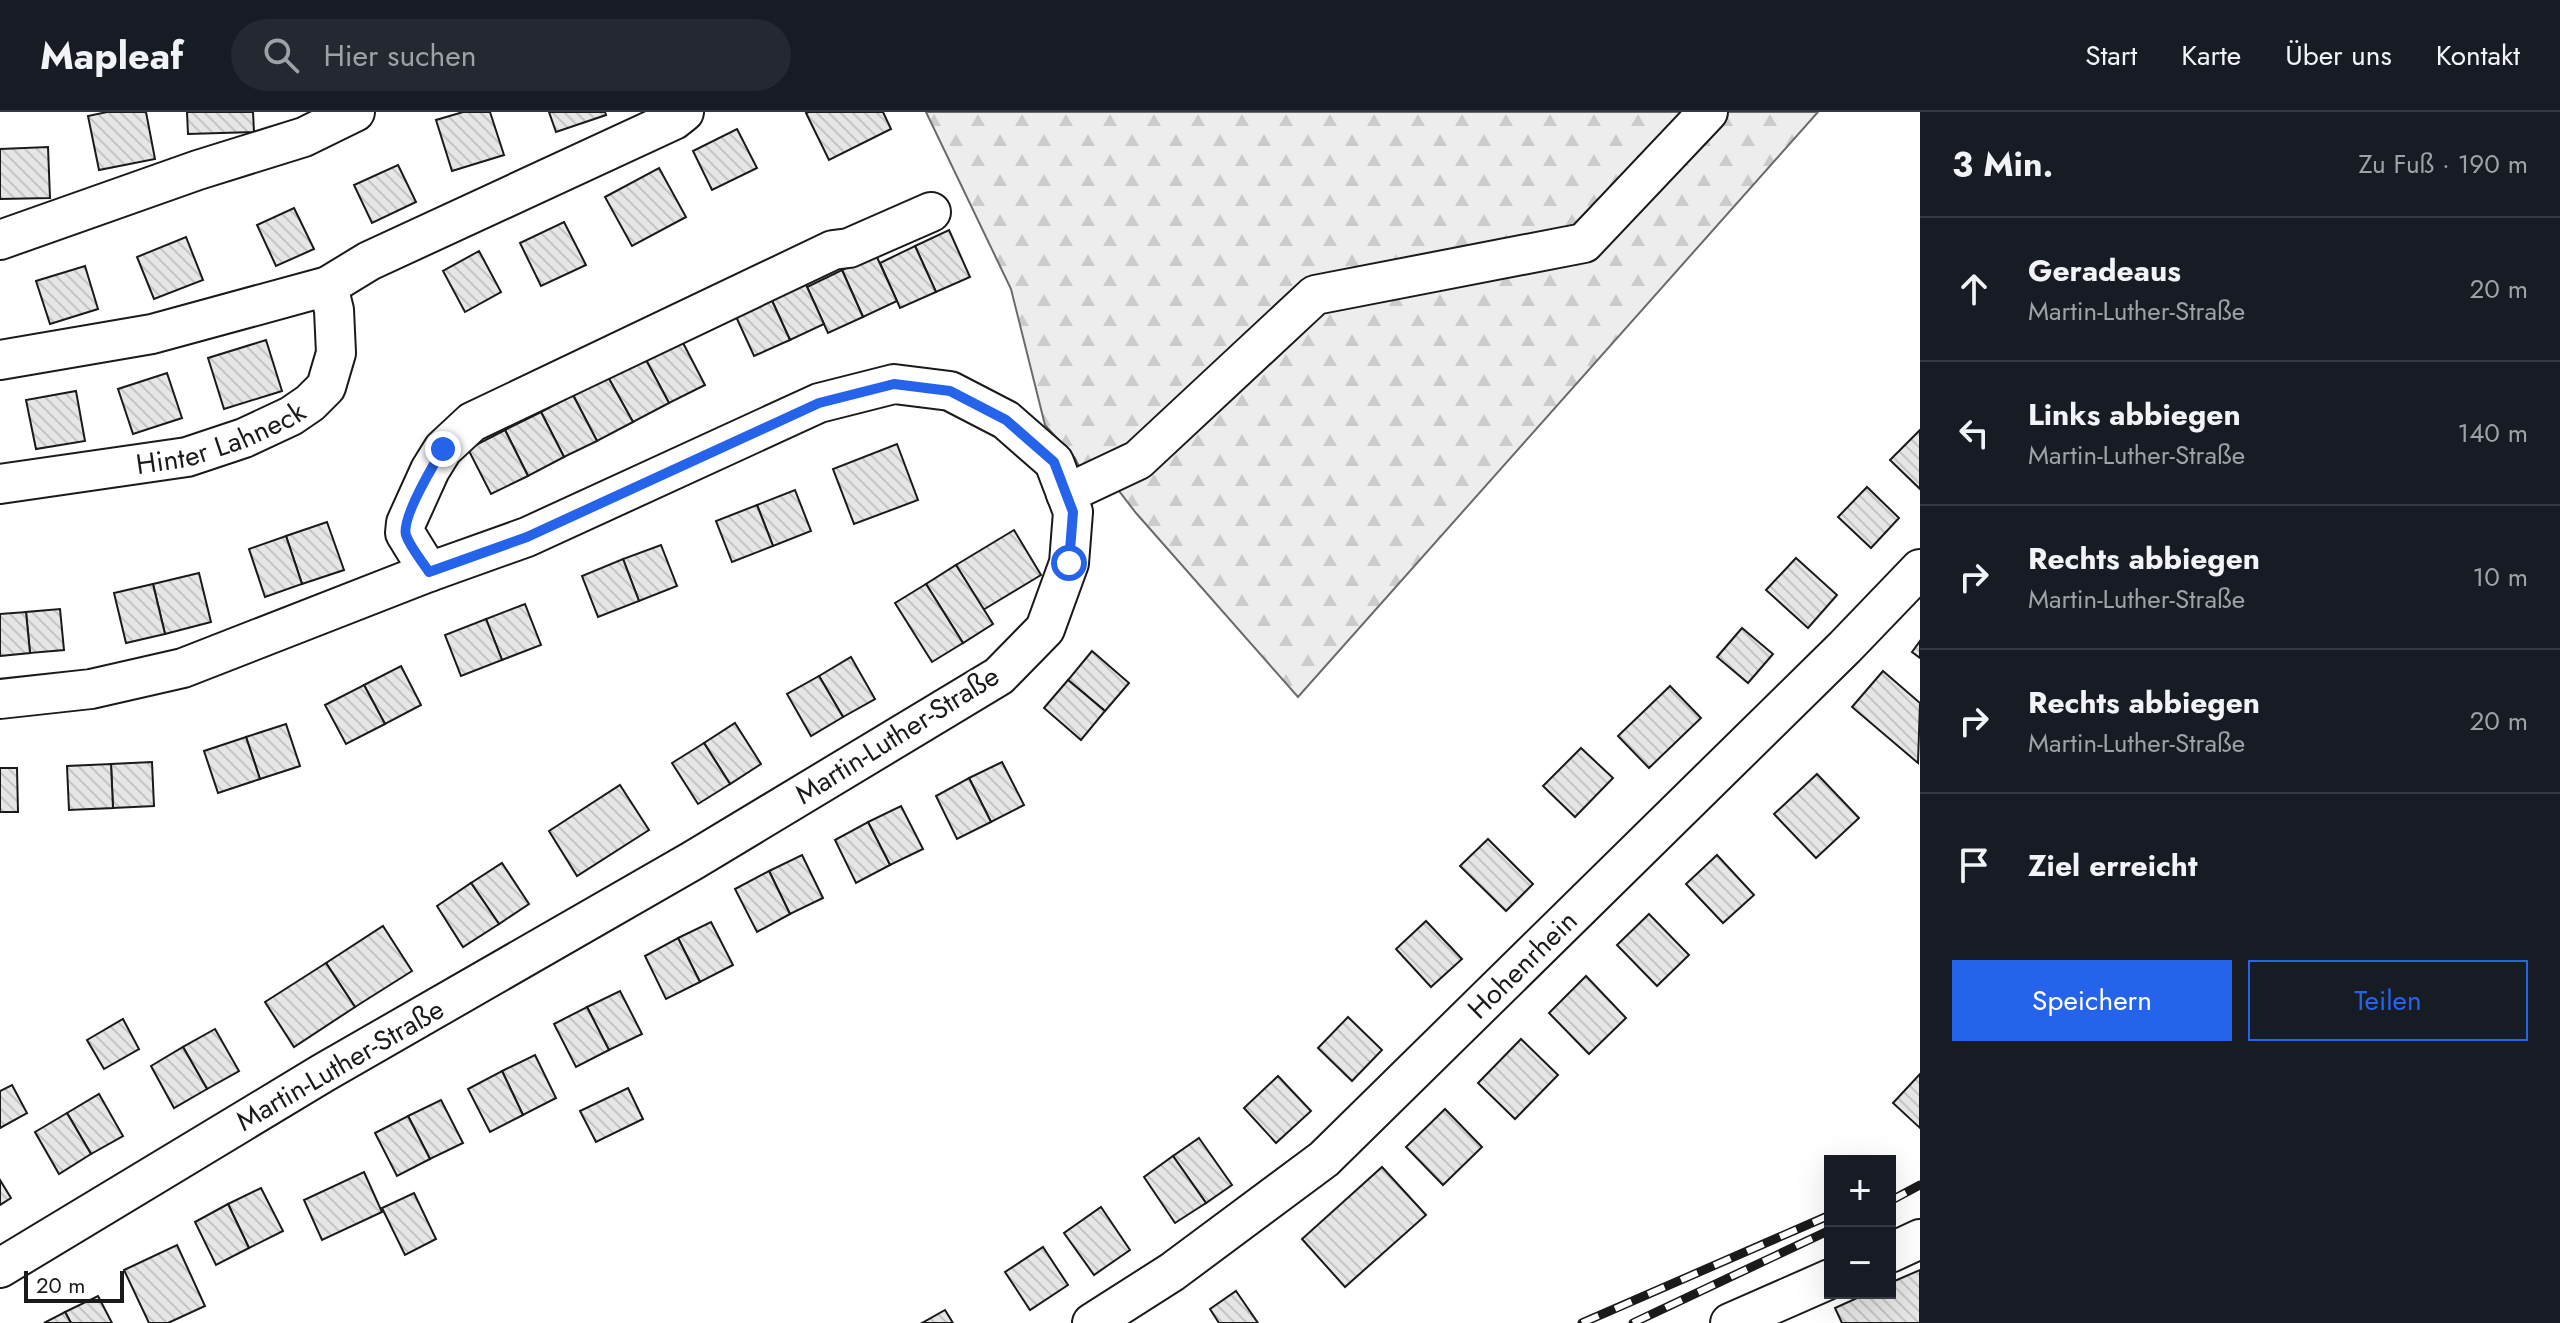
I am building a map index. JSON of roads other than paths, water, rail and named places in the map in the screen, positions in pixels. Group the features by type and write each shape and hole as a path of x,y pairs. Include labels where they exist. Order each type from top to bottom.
{"street":[{"path":"0,240 198,170 304,137 355,112"},
{"path":"0,360 152,334 328,286 369,261 674,120 684,112"},
{"path":"1066,494 1138,460 1315,295 1584,243 1708,112"},
{"path":"429,572 405,533 406,523 443,449 472,422 833,250 849,248 931,212"},
{"name":"Hinter Lahneck","path":"0,484 187,457 244,438 291,416 326,387 336,353 334,310 328,286"},
{"name":"Martin-Luther-Straße","path":"0,699 91,689 183,668 527,537 819,403 894,384 950,391 1006,420 1054,462 1073,512 1069,563 1045,629 999,676 679,869 323,1073 0,1268"},
{"name":"Hohenrhein","path":"1092,1323 1172,1272 1324,1159 1845,647 1920,569"},
{"path":"1896,1250 1920,1239"},
{"path":"1730,1323 1824,1282"}],"railway":[{"path":"1896,1198 1920,1185"},
{"path":"1582,1323 1824,1218"},
{"path":"1633,1323 1824,1233"}]}
